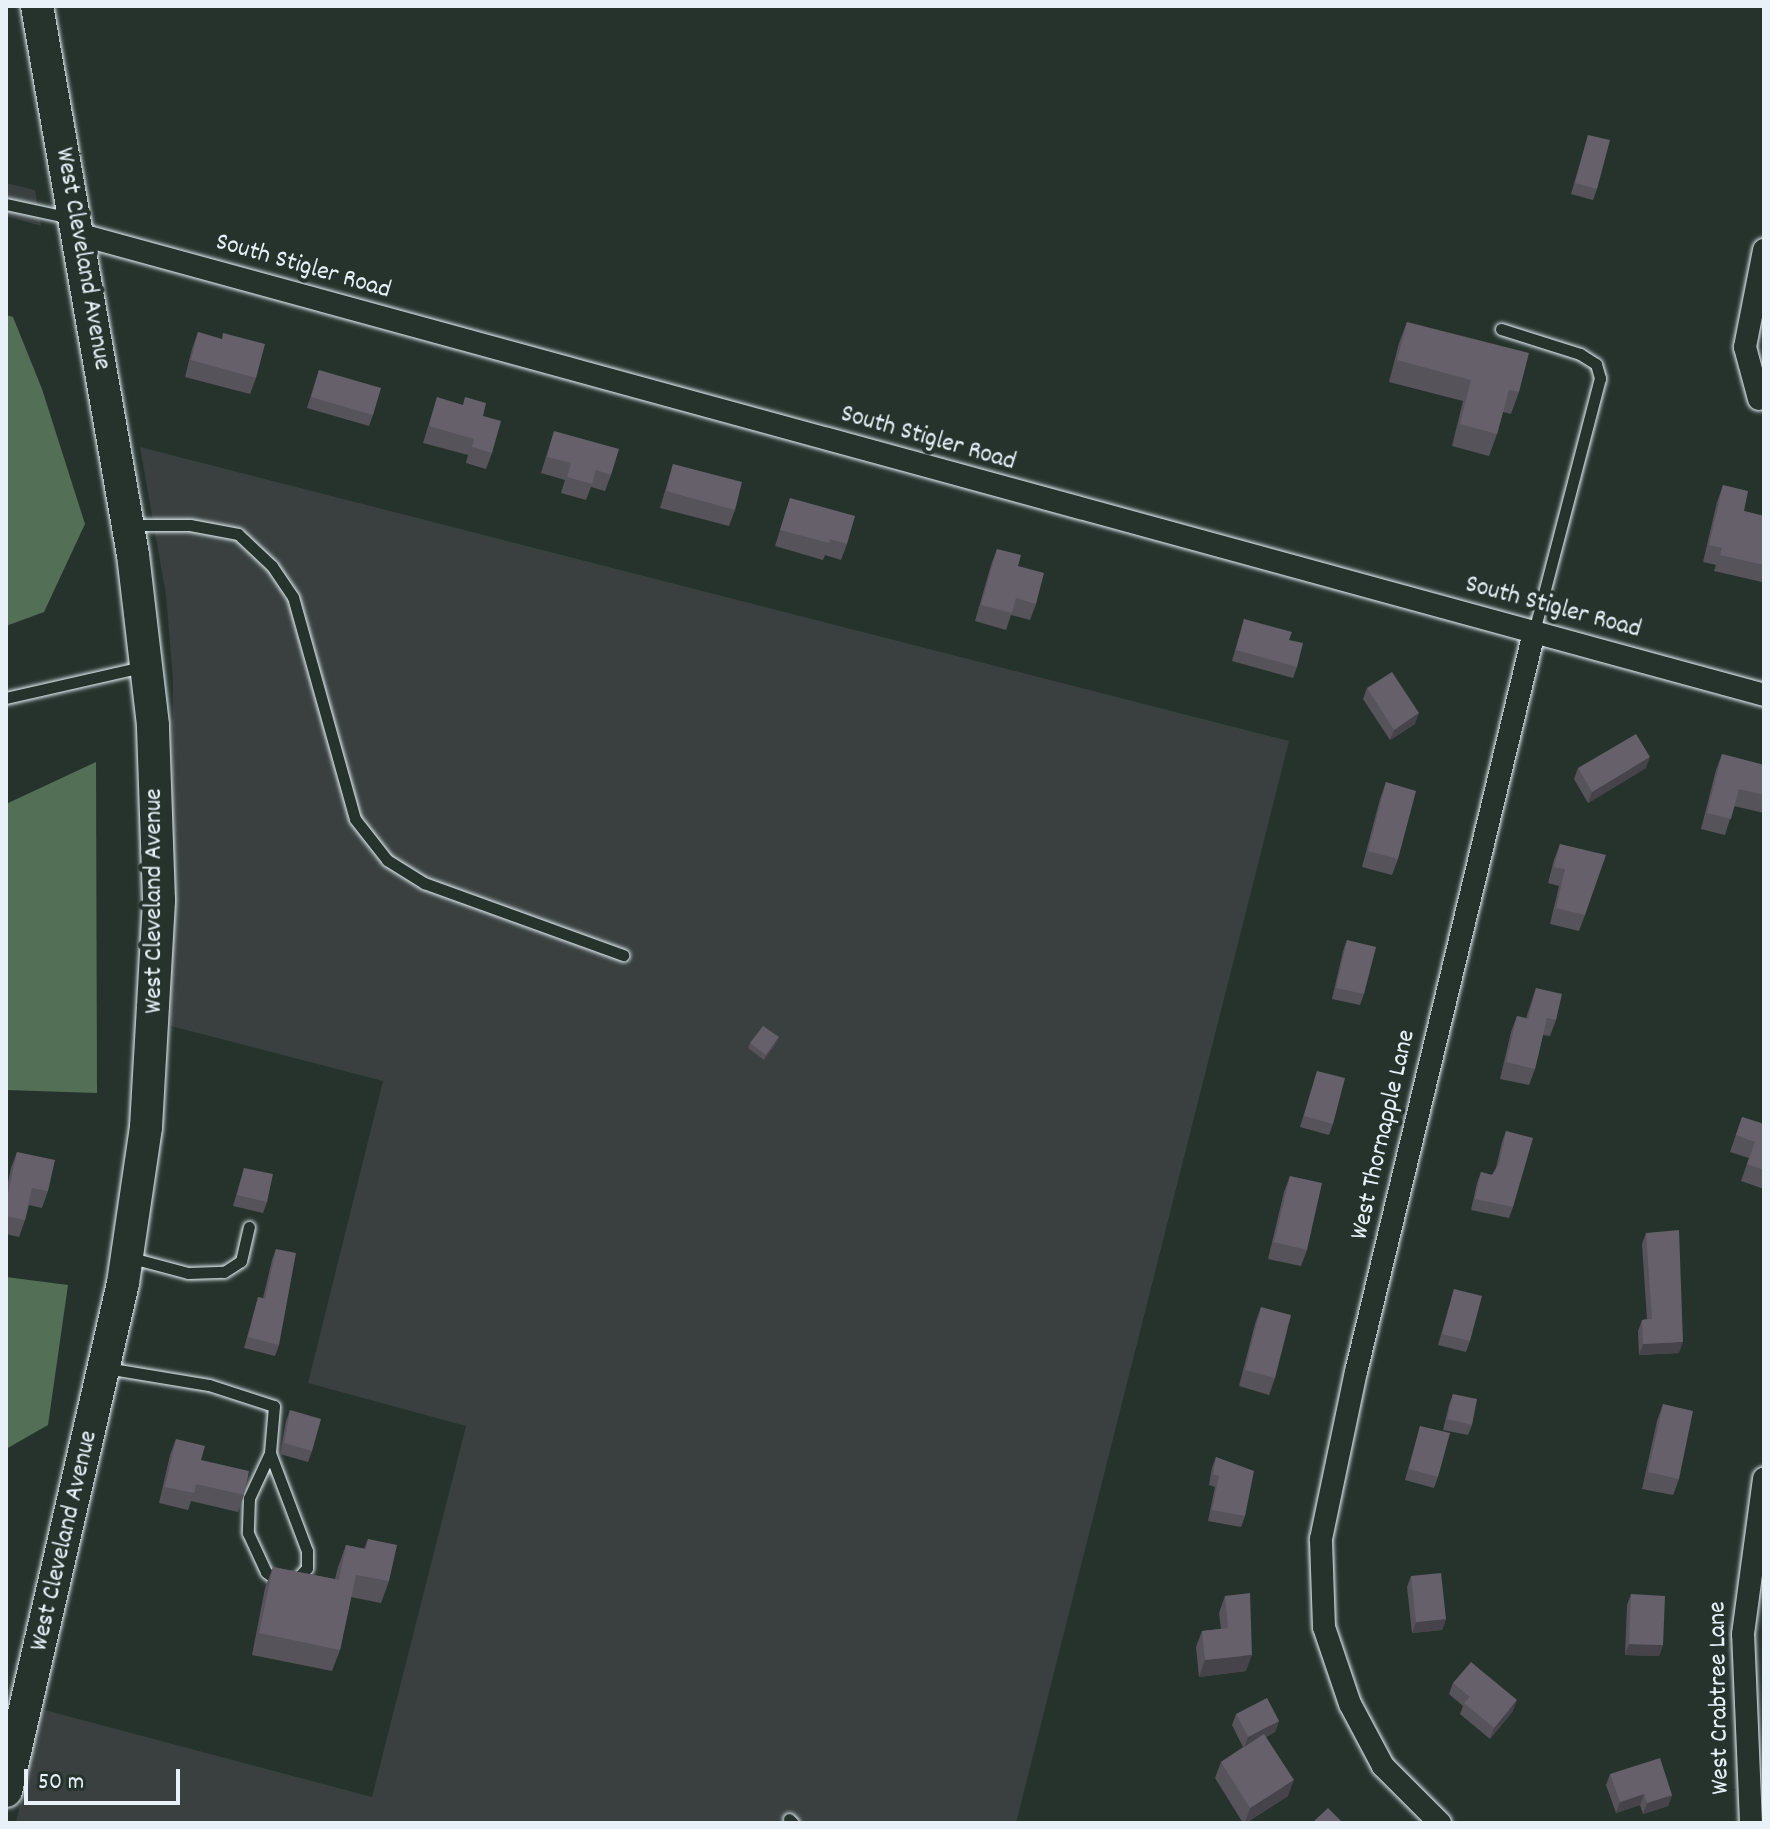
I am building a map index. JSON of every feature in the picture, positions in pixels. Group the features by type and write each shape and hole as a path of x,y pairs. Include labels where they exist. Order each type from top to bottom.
{"main road":[{"name":"West Cleveland Avenue","path":"6,1791 106,1368 127,1257 146,1127 159,918 153,725 128,525 37,6"}],"street":[{"name":"South Stigler Road","path":"76,226 1764,695"},
{"path":"1759,399 1745,347 1764,250"},
{"name":"West Thornapple Lane","path":"1440,1823 1377,1757 1332,1655 1320,1578 1327,1498 1534,632"},
{"name":"West Crabtree Lane","path":"1751,1823 1743,1634 1764,1478"}],"lane":[{"path":"6,204 76,226"},
{"path":"1501,329 1580,354 1596,364 1600,378 1534,632"},
{"path":"128,525 190,525 238,534 272,566 293,597 355,819 387,860 424,883 623,955"},
{"path":"6,698 145,666"},
{"path":"127,1257 188,1273 224,1272 241,1261 249,1227"},
{"path":"106,1368 173,1377 274,1406 270,1453 249,1498 248,1533 266,1572 278,1582 292,1583 307,1568 307,1551 270,1453"}],"shaded area":[{"path":"6,183 35,190 41,226 6,216"},
{"path":"140,447 1289,741 1016,1823 16,1823 41,1709 372,1797 466,1426 308,1383 383,1081 171,1026 173,680 166,595"}],"green space":[{"path":"6,315 13,317 42,389 85,524 44,612 6,626"},
{"path":"96,762 97,1093 6,1090 6,804"},
{"path":"6,1277 68,1285 48,1425 6,1449"}],"building":[{"path":"1588,135 1610,140 1597,189 1575,183"},
{"path":"1407,322 1529,353 1519,392 1509,390 1497,434 1460,424 1471,380 1397,360"},
{"path":"198,332 222,339 223,333 265,344 256,378 191,360"},
{"path":"319,370 381,388 373,415 311,397"},
{"path":"437,397 463,405 465,397 486,403 483,416 501,421 492,453 472,447 474,439 429,426"},
{"path":"554,431 619,449 611,475 596,470 592,484 567,477 571,463 547,457"},
{"path":"673,464 742,482 735,510 666,491"},
{"path":"1723,485 1748,491 1744,511 1764,516 1764,565 1720,555 1722,548 1709,545"},
{"path":"790,498 855,516 847,544 830,539 829,543 780,530"},
{"path":"997,549 1021,555 1018,566 1044,573 1036,604 1016,598 1012,613 981,605"},
{"path":"1244,619 1292,632 1289,640 1303,643 1297,667 1236,650"},
{"path":"1392,672 1419,713 1394,730 1367,688"},
{"path":"1636,734 1650,757 1592,792 1578,768"},
{"path":"1722,754 1764,765 1764,795 1739,789 1731,819 1707,813"},
{"path":"1386,782 1416,791 1398,859 1368,851"},
{"path":"1560,844 1606,855 1585,915 1556,908 1565,869 1554,867"},
{"path":"1347,940 1376,947 1364,994 1336,988"},
{"path":"1536,988 1562,994 1556,1020 1547,1018 1535,1069 1506,1062 1517,1016 1528,1019"},
{"path":"763,1026 779,1037 766,1055 750,1043"},
{"path":"1317,1071 1345,1078 1333,1124 1304,1116"},
{"path":"1742,1117 1764,1124 1764,1170 1747,1164 1755,1142 1736,1135"},
{"path":"1506,1131 1533,1138 1513,1207 1475,1199 1481,1172 1492,1175 1499,1164"},
{"path":"17,1152 55,1160 48,1191 32,1188 25,1220 6,1216"},
{"path":"244,1168 273,1174 267,1202 237,1195"},
{"path":"1290,1176 1322,1183 1307,1250 1274,1242"},
{"path":"1679,1230 1683,1342 1643,1344 1642,1320 1652,1319 1646,1233"},
{"path":"276,1249 296,1253 279,1345 248,1337 258,1297 265,1299"},
{"path":"1454,1289 1482,1296 1470,1341 1442,1334"},
{"path":"1261,1307 1291,1315 1275,1378 1245,1370"},
{"path":"1453,1394 1477,1399 1472,1425 1447,1419"},
{"path":"1663,1404 1693,1411 1679,1479 1648,1472"},
{"path":"290,1410 321,1419 312,1451 284,1443"},
{"path":"1420,1426 1450,1433 1438,1477 1409,1469"},
{"path":"176,1439 205,1446 201,1460 249,1471 244,1495 196,1484 194,1493 165,1487"},
{"path":"1216,1457 1254,1471 1245,1516 1212,1510 1219,1476 1213,1474"},
{"path":"368,1539 397,1545 389,1581 356,1575 340,1650 259,1633 273,1567 339,1580 346,1545 366,1549"},
{"path":"1441,1573 1446,1619 1416,1622 1411,1576"},
{"path":"1250,1593 1252,1655 1205,1660 1202,1631 1228,1628 1225,1596"},
{"path":"1631,1594 1665,1596 1663,1645 1629,1644"},
{"path":"1471,1662 1517,1700 1494,1728 1464,1703 1470,1697 1453,1683"},
{"path":"1267,1698 1279,1721 1248,1737 1236,1714"},
{"path":"1264,1734 1294,1780 1250,1808 1221,1762"},
{"path":"1660,1758 1672,1795 1647,1803 1644,1794 1620,1802 1610,1774"},
{"path":"1328,1808 1343,1823 1312,1823"}]}
